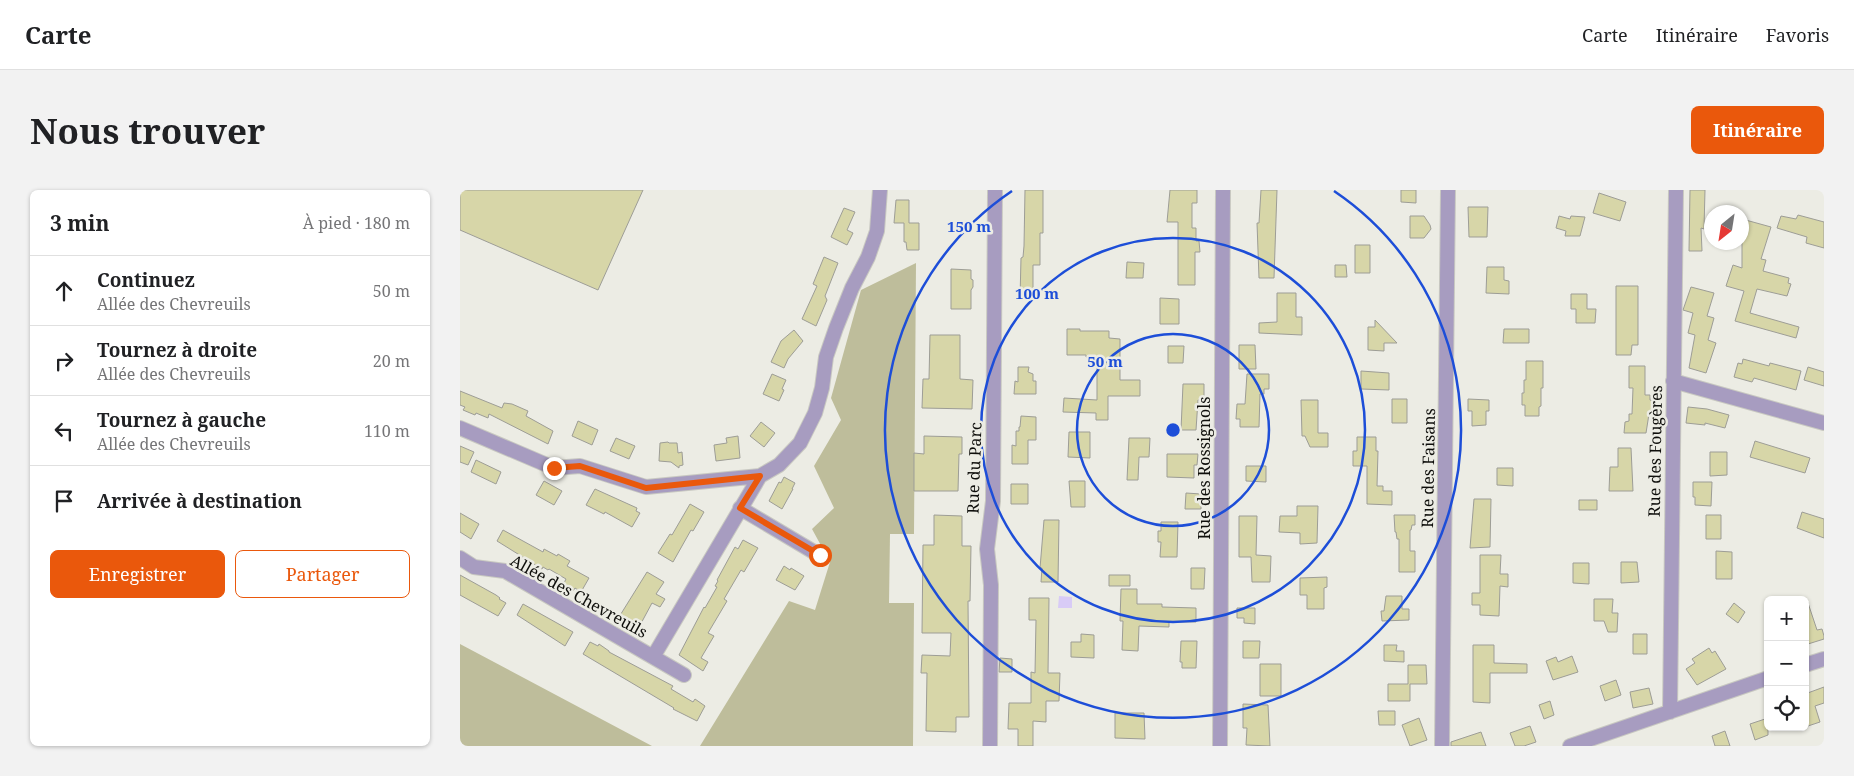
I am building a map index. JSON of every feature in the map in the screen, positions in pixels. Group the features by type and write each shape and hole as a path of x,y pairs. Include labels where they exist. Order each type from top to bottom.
{"street":[{"name":"Allée des Chevreuils","path":"460,428 554,468 580,466 646,488 760,476 779,465 800,443 815,413 822,388 826,357 852,288 868,258 877,231 880,190"},
{"name":"Rue du Parc","path":"990,746 991,585 987,549 993,501 995,190"},
{"name":"Rue des Rossignols","path":"1220,746 1223,190"},
{"name":"Rue des Faisans","path":"1442,746 1448,190"},
{"name":"Rue des Fougères","path":"1670,712 1676,190"},
{"path":"1674,381 1824,423"},
{"name":"Allée des Chevreuils","path":"653,657 760,476"},
{"path":"740,508 820,555"},
{"name":"Allée des Chevreuils","path":"460,558 474,566 505,571 684,675"},
{"path":"1809,664 1824,659"},
{"path":"1570,746 1764,679"}],"green space":[{"path":"916,263 914,534 890,534 889,603 914,603 913,746 700,746 789,601 815,610 830,562 812,529 834,508 814,466 841,420 831,398 861,290"},
{"path":"460,644 652,746 460,746"}],"shaded area":[{"path":"1059,596 1072,597 1072,608 1058,608"}],"building":[{"path":"460,190 643,190 598,290 460,230"},
{"path":"1025,190 1043,190 1043,233 1040,233 1040,265 1033,265 1033,299 1020,299 1021,258 1023,257 1024,246"},
{"path":"1170,190 1197,190 1197,203 1192,203 1192,228 1196,228 1196,241 1199,241 1200,252 1195,252 1195,285 1178,285 1178,222 1167,222"},
{"path":"1261,190 1277,190 1274,278 1259,278 1257,223 1259,223"},
{"path":"1401,190 1416,190 1416,203 1401,202"},
{"path":"1690,190 1705,190 1704,229 1701,228 1702,251 1689,251"},
{"path":"1599,193 1626,202 1620,221 1593,213"},
{"path":"896,200 909,200 909,223 919,223 919,250 907,250 906,242 904,242 904,223 894,223"},
{"path":"1468,207 1488,207 1487,237 1469,237"},
{"path":"844,208 855,212 847,230 853,233 847,245 831,237"},
{"path":"1798,215 1824,222 1824,248 1806,243 1807,237 1777,228 1781,216 1796,219"},
{"path":"1410,216 1424,216 1430,225 1431,229 1424,238 1410,238"},
{"path":"1559,216 1570,219 1571,216 1585,217 1580,236 1565,236 1566,231 1556,228"},
{"path":"1749,221 1771,227 1761,259 1766,260 1763,271 1789,278 1788,283 1791,284 1787,296 1757,289 1750,313 1799,327 1796,338 1735,321 1744,291 1726,286 1733,265 1742,268 1742,250 1749,250"},
{"path":"1355,245 1370,245 1370,273 1355,273"},
{"path":"824,257 838,263 825,296 827,300 816,326 802,319 817,286 813,284"},
{"path":"1127,262 1144,263 1143,278 1126,278"},
{"path":"1335,265 1346,265 1347,277 1335,277"},
{"path":"1487,267 1504,267 1504,280 1509,281 1509,294 1486,293"},
{"path":"951,269 971,270 973,287 971,290 971,309 951,309"},
{"path":"1616,286 1638,286 1638,345 1632,345 1631,355 1616,355"},
{"path":"1691,287 1714,293 1707,316 1714,318 1708,340 1716,343 1706,373 1689,368 1695,335 1688,333 1693,313 1683,310"},
{"path":"1277,293 1296,293 1296,317 1302,317 1302,335 1259,333 1259,323 1277,322"},
{"path":"1571,294 1587,294 1587,309 1596,309 1595,323 1576,323 1576,309 1571,309"},
{"path":"1160,298 1179,299 1179,324 1160,324"},
{"path":"1375,320 1397,343 1384,343 1384,351 1368,350 1368,327 1375,327"},
{"path":"1067,329 1109,331 1109,338 1120,339 1120,380 1140,380 1140,396 1108,396 1108,420 1096,420 1096,413 1063,412 1064,398 1097,400 1097,364 1091,364 1091,358 1086,357 1086,355 1067,355"},
{"path":"1504,329 1529,329 1529,343 1503,343"},
{"path":"794,330 803,341 788,359 784,368 771,362 781,341"},
{"path":"930,335 960,335 960,379 973,380 972,409 922,408 923,379 929,379"},
{"path":"1239,345 1255,345 1256,369 1239,369"},
{"path":"1168,346 1184,346 1183,363 1168,363"},
{"path":"1743,359 1769,366 1770,363 1801,371 1796,390 1754,378 1752,382 1734,377 1738,363 1742,364"},
{"path":"1526,361 1543,361 1543,388 1541,388 1539,416 1525,416 1525,405 1522,405 1524,380 1526,380"},
{"path":"1629,366 1645,366 1645,395 1650,395 1650,400 1653,401 1653,414 1649,414 1646,433 1624,433 1625,422 1629,421 1629,414 1632,414 1633,388 1629,388"},
{"path":"1018,367 1029,367 1028,372 1033,374 1033,381 1036,381 1036,394 1014,394 1015,381 1018,382"},
{"path":"1808,367 1824,372 1824,386 1804,380"},
{"path":"1361,371 1389,373 1389,390 1361,389"},
{"path":"772,374 786,380 779,401 763,394"},
{"path":"1247,374 1269,374 1269,389 1264,389 1264,394 1260,394 1259,427 1240,427 1240,419 1236,419 1237,404 1245,404"},
{"path":"1183,384 1204,384 1204,400 1198,400 1196,430 1181,430"},
{"path":"460,391 502,408 504,403 512,404 528,411 526,416 553,431 548,444 489,414 488,418 463,410 465,407 460,405"},
{"path":"1392,399 1407,399 1407,423 1392,423"},
{"path":"1468,399 1489,400 1489,411 1486,411 1486,425 1472,426 1472,411 1468,411"},
{"path":"1301,400 1318,400 1318,433 1328,433 1328,447 1310,447 1305,436 1302,436"},
{"path":"1688,407 1707,409 1729,415 1725,428 1705,423 1705,425 1686,423"},
{"path":"1021,416 1036,417 1036,440 1028,440 1028,464 1012,464 1012,445 1016,446 1016,431 1019,431"},
{"path":"578,421 598,430 592,445 572,436"},
{"path":"761,422 775,433 764,447 750,436"},
{"path":"1069,432 1090,432 1090,458 1068,457"},
{"path":"738,436 740,458 716,461 714,445 727,443 726,438"},
{"path":"924,436 962,437 962,454 959,454 958,491 914,491 914,453 924,454"},
{"path":"1357,437 1376,437 1376,451 1378,451 1377,486 1383,486 1383,491 1392,491 1392,505 1367,504 1367,466 1353,466 1353,451 1357,451"},
{"path":"616,438 635,446 629,459 610,451"},
{"path":"1129,438 1150,438 1149,457 1139,457 1138,480 1127,480"},
{"path":"1755,441 1810,458 1805,473 1750,457"},
{"path":"660,443 677,443 678,453 682,452 683,465 679,466 679,468 671,462 659,461"},
{"path":"460,446 474,452 468,465 460,462"},
{"path":"1618,448 1631,448 1633,491 1609,491 1610,467 1618,467"},
{"path":"1710,452 1727,452 1727,475 1710,476"},
{"path":"1167,454 1198,454 1197,465 1194,465 1194,478 1167,477"},
{"path":"476,460 501,472 496,484 471,472"},
{"path":"1246,466 1266,466 1266,482 1246,481"},
{"path":"1497,468 1513,468 1513,486 1497,485"},
{"path":"784,477 795,483 782,509 769,501 779,482 781,483"},
{"path":"544,481 562,491 554,505 536,495"},
{"path":"1069,481 1085,481 1085,507 1071,507"},
{"path":"1693,482 1712,482 1711,506 1695,505"},
{"path":"1011,484 1028,484 1028,504 1011,504"},
{"path":"595,489 637,508 636,511 640,513 632,527 605,512 604,514 586,505"},
{"path":"1186,493 1201,494 1201,509 1185,509"},
{"path":"1474,499 1491,499 1490,547 1470,548"},
{"path":"1579,500 1597,500 1597,510 1579,510"},
{"path":"690,504 704,512 693,531 691,530 673,562 658,553 670,534 672,535"},
{"path":"1297,506 1318,506 1317,543 1300,544 1300,533 1279,532 1280,516 1297,516"},
{"path":"1802,512 1824,519 1824,538 1797,528"},
{"path":"460,513 479,524 471,539 460,532"},
{"path":"934,515 962,516 962,546 971,546 970,601 968,601 969,717 956,717 956,732 926,731 927,673 921,673 922,655 950,656 951,633 922,633 923,545 934,545"},
{"path":"1394,515 1415,515 1415,525 1412,525 1410,530 1410,551 1415,551 1415,572 1399,572 1399,539 1397,539 1395,532"},
{"path":"1706,515 1721,515 1721,539 1706,539"},
{"path":"1239,516 1257,516 1256,555 1271,556 1270,582 1252,582 1251,557 1239,557"},
{"path":"1044,520 1059,520 1058,582 1041,582 1042,568 1040,568"},
{"path":"1161,522 1178,522 1177,557 1160,557 1161,542 1158,542 1158,531 1161,531"},
{"path":"503,530 543,552 544,549 570,561 567,566 589,578 581,592 575,588 573,591 563,585 566,579 549,569 543,567 542,569 497,541"},
{"path":"743,540 758,548 744,572 741,570 724,599 727,601 708,633 714,636 701,658 708,662 703,671 679,655 704,607 717,587 715,586 717,580 735,547 738,549"},
{"path":"1716,551 1732,552 1732,579 1716,579"},
{"path":"1480,555 1501,555 1500,574 1508,574 1508,587 1500,586 1499,616 1480,615 1480,605 1472,605 1472,593 1480,593"},
{"path":"1621,562 1637,562 1639,582 1621,583"},
{"path":"1573,563 1589,563 1589,584 1573,583"},
{"path":"784,566 804,576 795,590 776,580"},
{"path":"1191,568 1205,568 1204,589 1191,589"},
{"path":"647,572 664,582 656,594 665,599 660,607 652,603 638,629 619,617"},
{"path":"460,575 496,595 506,603 498,616 460,595"},
{"path":"1109,575 1130,575 1130,586 1109,586"},
{"path":"1327,577 1327,587 1324,588 1324,609 1307,609 1307,595 1300,595 1300,578"},
{"path":"1121,589 1137,589 1137,604 1162,604 1162,607 1196,608 1196,622 1169,622 1169,627 1139,626 1138,651 1122,650 1123,621 1120,621"},
{"path":"1386,596 1402,596 1402,609 1409,609 1409,620 1382,621 1381,611 1384,611"},
{"path":"1029,598 1049,598 1048,673 1060,673 1059,701 1046,701 1046,722 1033,721 1033,746 1018,746 1018,729 1008,729 1009,703 1031,703 1031,672 1035,673 1036,620 1029,620"},
{"path":"1594,599 1613,599 1612,613 1618,613 1617,632 1608,632 1604,621 1594,621"},
{"path":"1734,603 1745,612 1738,623 1726,614"},
{"path":"523,604 573,632 565,646 517,615"},
{"path":"1809,606 1817,630 1822,629 1824,639 1809,644"},
{"path":"1237,608 1255,608 1255,624 1244,623 1244,618 1237,618"},
{"path":"1081,634 1094,635 1094,658 1071,657 1071,642 1081,642"},
{"path":"1633,634 1647,634 1647,654 1633,654"},
{"path":"1181,641 1197,641 1196,668 1182,668 1182,662 1180,662"},
{"path":"1243,641 1260,641 1259,658 1243,658"},
{"path":"590,642 598,646 599,644 609,652 673,686 671,689 693,702 695,699 705,706 697,721 673,709 583,654"},
{"path":"1384,645 1397,645 1396,651 1404,651 1404,662 1384,661"},
{"path":"1473,645 1494,645 1494,663 1527,664 1527,673 1490,673 1490,703 1473,702"},
{"path":"1709,648 1712,653 1715,651 1726,669 1697,685 1686,669 1695,663 1692,659"},
{"path":"1572,656 1578,672 1553,680 1546,661 1556,657 1558,662"},
{"path":"1000,658 1012,659 1012,672 999,672"},
{"path":"1260,664 1281,664 1281,696 1260,696"},
{"path":"1408,665 1426,665 1427,684 1410,684 1410,701 1388,701 1388,684 1408,684"},
{"path":"1616,680 1621,695 1605,701 1600,686"},
{"path":"1824,687 1824,703 1815,706 1820,722 1809,726 1809,693"},
{"path":"1649,688 1653,704 1633,708 1630,692"},
{"path":"1550,701 1554,715 1544,719 1539,705"},
{"path":"1243,704 1268,705 1270,746 1246,745 1247,728 1243,728"},
{"path":"1378,711 1395,711 1395,725 1379,725"},
{"path":"1115,713 1144,713 1145,739 1115,738"},
{"path":"1419,718 1427,740 1410,746 1402,725"},
{"path":"1764,719 1764,731 1768,731 1768,735 1755,740 1750,724"},
{"path":"1530,726 1536,742 1524,746 1515,746 1510,733"},
{"path":"1725,731 1730,746 1715,746 1712,736"},
{"path":"1481,732 1486,746 1451,746 1451,742"}],"route":[{"path":"554,468 580,466 646,488 760,476 740,508 820,555"}]}
